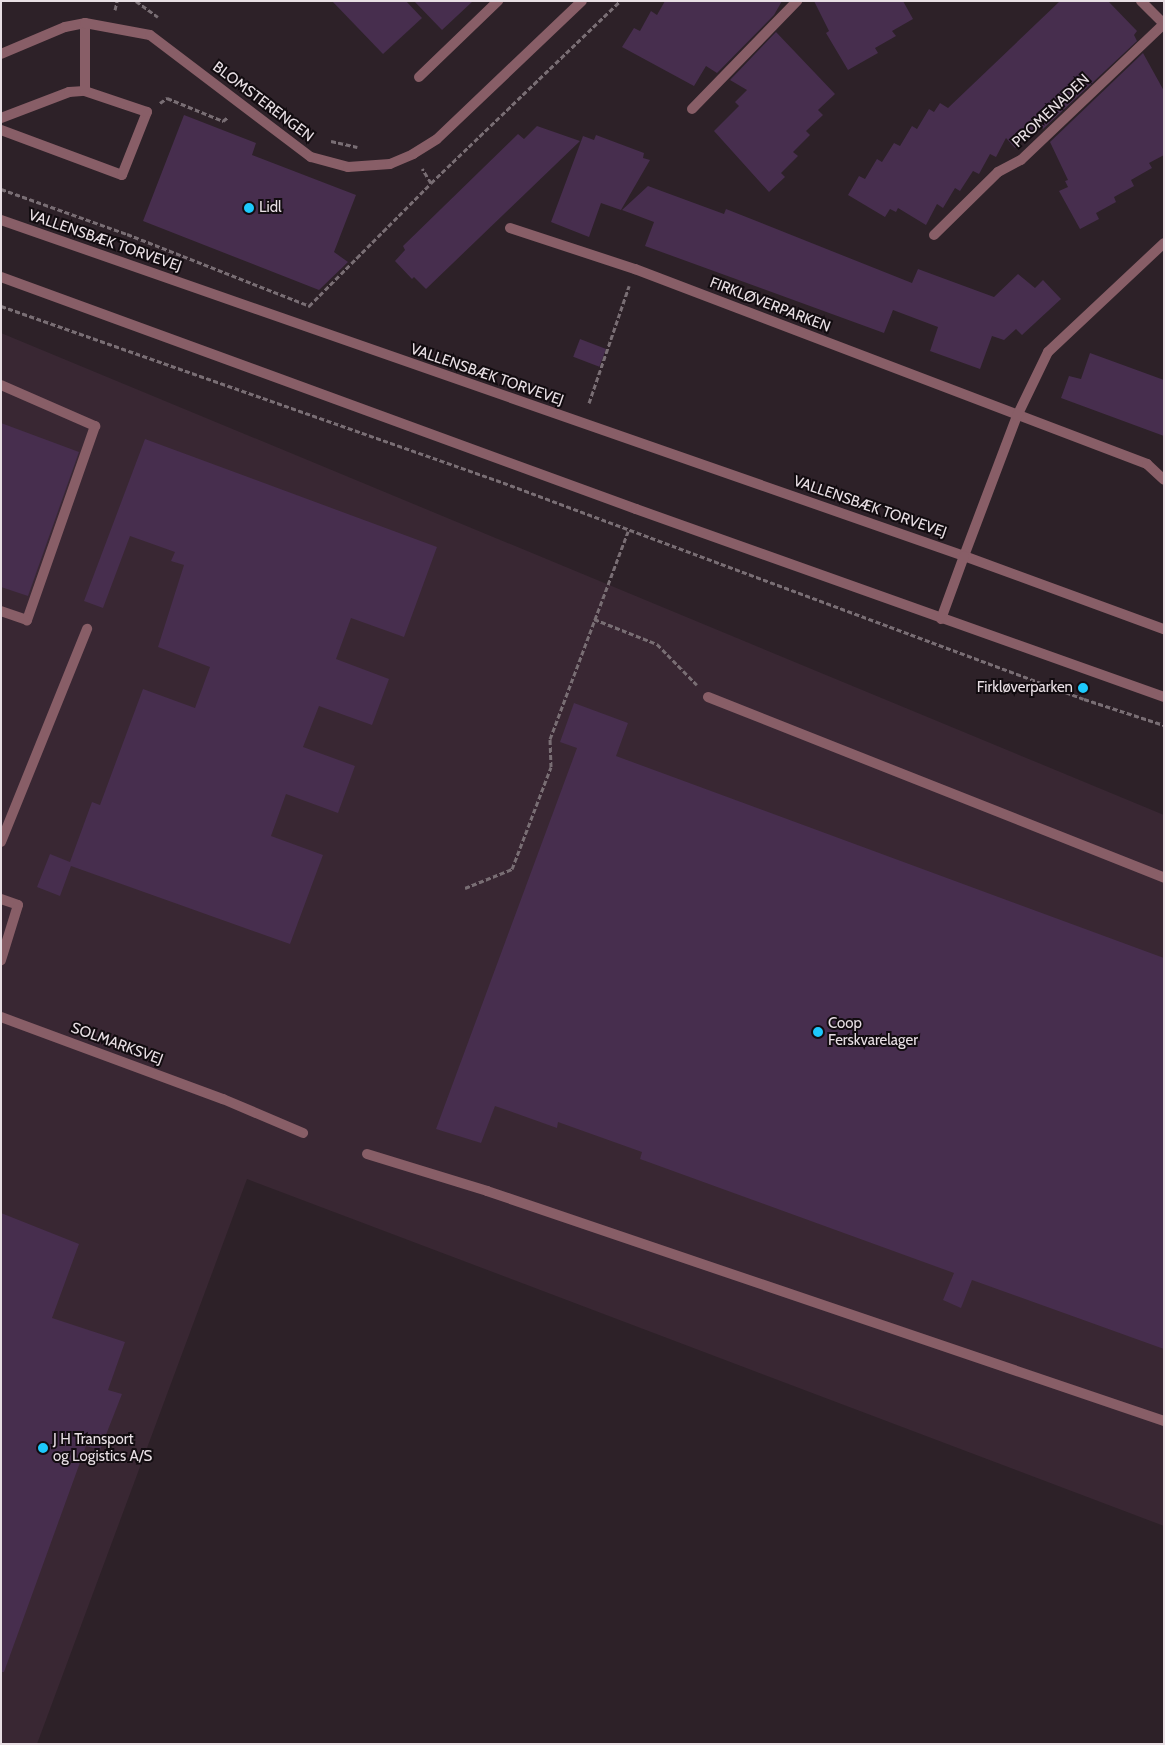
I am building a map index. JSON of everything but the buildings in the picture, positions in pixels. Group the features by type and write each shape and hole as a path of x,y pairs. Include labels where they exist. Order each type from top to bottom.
{"street":[{"path":"420,77 498,1"},
{"name":"BLOMSTERENGEN","path":"1,54 65,27 84,23 150,35 311,157 348,167 390,164 414,154 437,139 582,1"},
{"path":"692,109 798,1"},
{"name":"PROMENADEN","path":"934,235 998,172 1021,160 1164,24 1142,1"},
{"path":"84,23 86,91"},
{"path":"1,118 69,92 86,91 147,112 122,175 1,130"},
{"name":"VALLENSBÆK TORVEVEJ","path":"1,220 964,556 1164,629"},
{"name":"FIRKLØVERPARKEN","path":"510,228 635,269 1147,464 1164,480"},
{"path":"940,619 1017,416 1048,352 1164,243"},
{"path":"1,277 940,619 1164,697"},
{"path":"1,385 95,426 27,620 1,611"},
{"path":"1,842 87,629"},
{"path":"708,697 1164,878"},
{"path":"1,899 18,905 1,960"},
{"name":"SOLMARKSVEJ","path":"1,1017 223,1099 303,1133"},
{"path":"367,1154 496,1194 1164,1421"}],"path":[{"path":"136,1 160,19"},
{"path":"309,306 431,183 620,1"},
{"path":"147,112 168,98 223,121 242,105"},
{"path":"328,141 360,148"},
{"path":"414,154 431,183"},
{"path":"1,189 128,234"},
{"path":"589,404 635,269"},
{"path":"1,306 496,480 628,531 1084,699 1164,725"},
{"path":"466,888 512,869 551,767 550,739 636,509"},
{"path":"594,619 657,644 708,697"}],"shaded area":[{"path":"1,333 1164,815 1164,1526 247,1179 37,1744 1,1744"}],"place":[{"name":"Lidl","path":"249,208"},
{"name":"Firkløverparken","path":"1083,688"},
{"name":"Coop Ferskvarelager","path":"818,1032"},
{"name":"J H Transport og Logistics A/S","path":"43,1448"}]}
